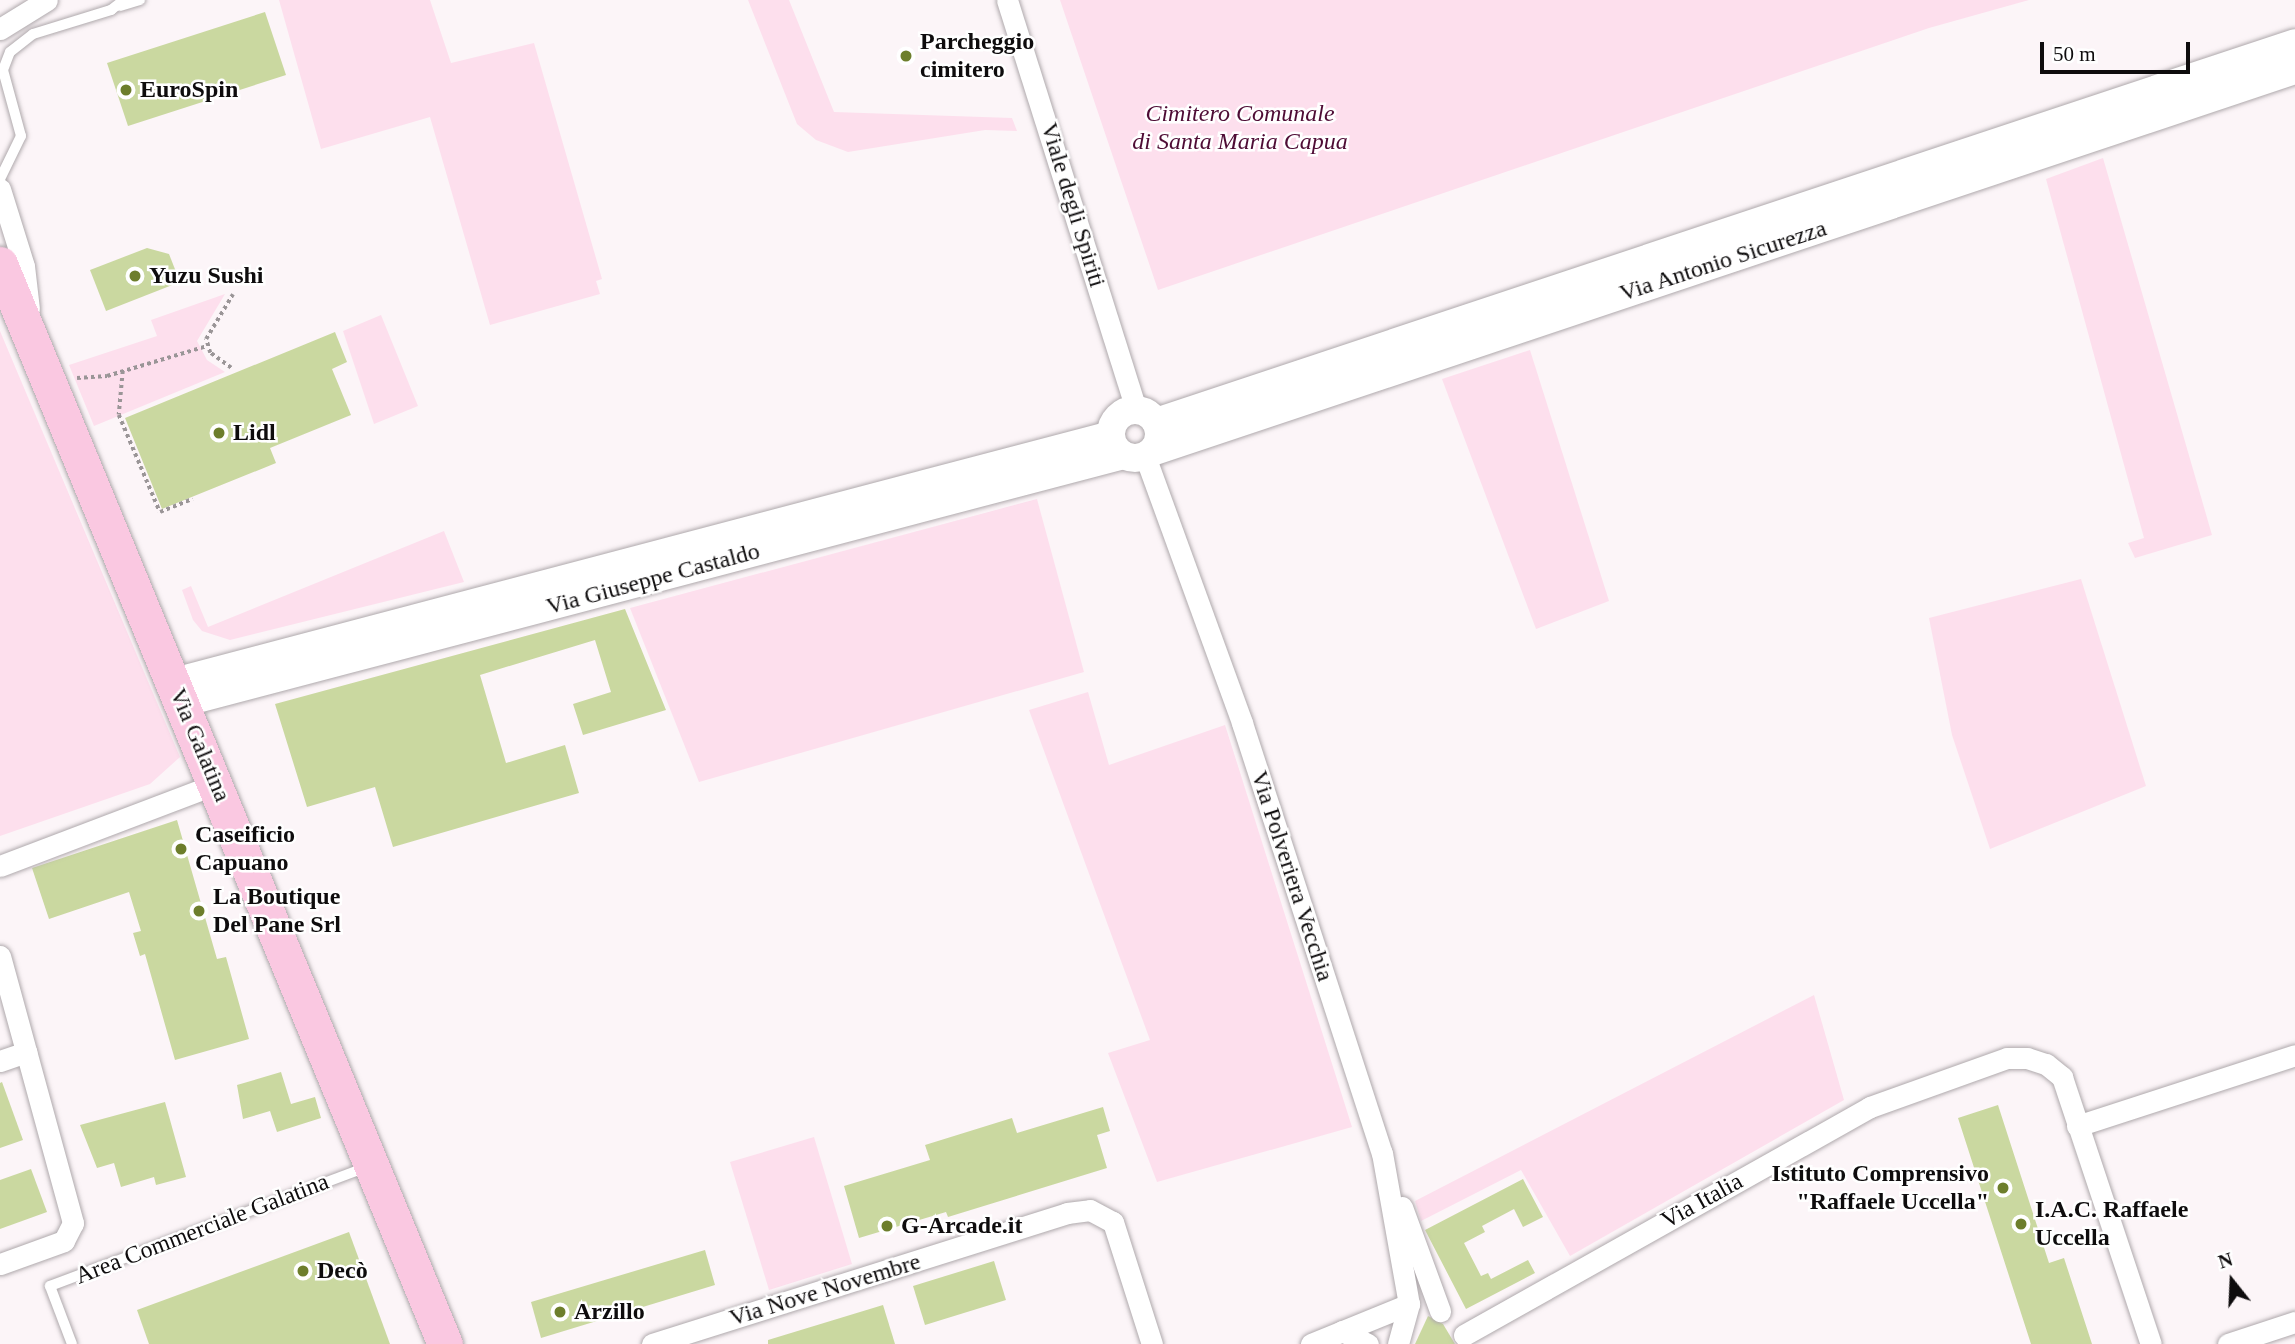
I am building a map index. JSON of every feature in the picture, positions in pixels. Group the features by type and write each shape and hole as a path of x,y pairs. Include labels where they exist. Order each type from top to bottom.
{"main road":[{"name":"Via Galatina","path":"0,264 444,1344"}],"street":[{"path":"0,29 47,0"},
{"name":"Viale degli Spiriti","path":"1007,0 1146,416"},
{"name":"Via Antonio Sicurezza","path":"1146,416 2295,43"},
{"name":"Via Antonio Sicurezza","path":"1133,450 2295,70"},
{"path":"0,189 24,266 32,342"},
{"path":"1146,416 1159,438 1133,450 1116,421 1146,416"},
{"name":"Via Giuseppe Castaldo","path":"178,692 1133,450"},
{"name":"Via Polveriera Vecchia","path":"1133,450 1242,723 1382,1153 1409,1304"},
{"path":"0,866 216,784"},
{"path":"0,956 73,1223 64,1241 0,1264"},
{"path":"0,1061 26,1052"},
{"path":"2151,1344 2077,1126 2295,1055"},
{"name":"Via Italia","path":"1468,1340 1870,1107 2007,1058 2046,1064 2062,1077 2077,1126"},
{"path":"1382,1153 1440,1311 1468,1340"},
{"name":"Via Nove Novembre","path":"652,1344 1066,1213 1090,1210 1113,1222 1152,1344"},
{"path":"1311,1344 1409,1304 1440,1311"},
{"path":"1398,1344 1409,1304"},
{"path":"2228,1344 2295,1322"},
{"path":"1342,1331 1368,1344"}],"lane":[{"path":"111,10 124,0"},
{"path":"0,179 21,136 3,69 10,52 33,34 140,0"},
{"path":"21,136 33,132"},
{"name":"Area Commerciale Galatina","path":"72,1344 50,1286 372,1165"}],"path":[{"path":"231,368 216,359 207,346 210,329 233,294"},
{"path":"67,378 123,371 207,346"},
{"path":"123,371 119,415 160,512 192,499"}],"green space":[{"path":"279,0 430,0 451,63 534,43 602,279 596,281 600,294 490,325 430,117 321,149"},
{"path":"748,0 789,0 834,112 1012,118 1017,131 985,130 848,152 816,140 797,124"},
{"name":"Cimitero Comunale di Santa Maria Capua","path":"1060,0 2029,0 1929,28 1158,290"},
{"path":"2103,158 2212,535 2135,558 2128,543 2144,538 2046,179"},
{"path":"225,294 197,341 207,360 225,372 94,426 69,365 157,336 151,320"},
{"path":"381,315 418,406 374,424 343,331"},
{"path":"0,331 180,757 150,784 0,836"},
{"path":"1530,350 1609,601 1536,629 1442,379"},
{"path":"1037,499 1084,672 699,782 630,608"},
{"path":"444,531 464,582 230,640 202,631 193,620 182,590 191,586 208,627"},
{"path":"2081,579 2146,786 1990,849 1952,735 1929,618"},
{"path":"1088,692 1109,765 1225,725 1352,1127 1157,1182 1108,1053 1150,1040 1029,710"},
{"path":"1814,995 1844,1100 1570,1256 1521,1170 1421,1221 1415,1201"},
{"path":"814,1137 852,1264 769,1290 730,1162"}],"building":[{"path":"265,12 286,75 128,126 107,63"},
{"name":"Yuzu Sushi","path":"147,248 169,254 180,282 106,311 90,270"},
{"name":"Lidl","path":"335,332 347,362 332,369 351,415 270,448 276,463 162,509 125,418"},
{"path":"625,609 666,710 583,735 573,704 611,692 595,640 480,675 506,763 565,745 579,793 393,847 375,787 307,807 275,704"},
{"path":"177,820 217,959 226,957 249,1039 175,1060 145,954 140,956 133,933 141,931 129,892 49,919 32,868"},
{"path":"281,1072 291,1104 315,1097 321,1118 277,1132 270,1111 243,1119 237,1085"},
{"path":"2,1082 23,1140 0,1148 0,1083"},
{"path":"165,1102 186,1177 156,1185 154,1177 121,1187 114,1163 97,1168 80,1125"},
{"name":"Istituto Comprensivo \"Raffaele Uccella\"","path":"1998,1105 2049,1263 2064,1258 2092,1344 2031,1344 1958,1118"},
{"path":"1103,1107 1110,1131 1097,1135 1107,1168 948,1217 946,1212 859,1238 844,1186 930,1160 925,1145 1012,1118 1017,1133"},
{"path":"31,1169 47,1212 0,1229 0,1180"},
{"path":"1523,1179 1543,1217 1523,1227 1514,1209 1482,1226 1485,1232 1464,1243 1481,1276 1488,1273 1491,1279 1528,1260 1535,1273 1466,1309 1425,1230"},
{"name":"Decò","path":"349,1232 390,1344 149,1344 137,1310"},
{"path":"705,1250 715,1285 541,1338 531,1302"},
{"path":"994,1261 1006,1300 925,1325 913,1286"},
{"path":"883,1305 895,1344 768,1344 768,1340"},
{"path":"1428,1316 1443,1324 1455,1344 1415,1344"}],"place":[{"name":"Parcheggio cimitero","path":"906,56"},
{"name":"EuroSpin","path":"126,90"},
{"name":"Yuzu Sushi","path":"135,276"},
{"name":"Lidl","path":"219,433"},
{"name":"Caseificio Capuano","path":"181,849"},
{"name":"La Boutique Del Pane Srl","path":"199,911"},
{"name":"Istituto Comprensivo \"Raffaele Uccella\"","path":"2003,1188"},
{"name":"I.A.C. Raffaele Uccella","path":"2021,1224"},
{"name":"G-Arcade.it","path":"887,1226"},
{"name":"Decò","path":"303,1271"},
{"name":"Arzillo","path":"560,1312"}]}
